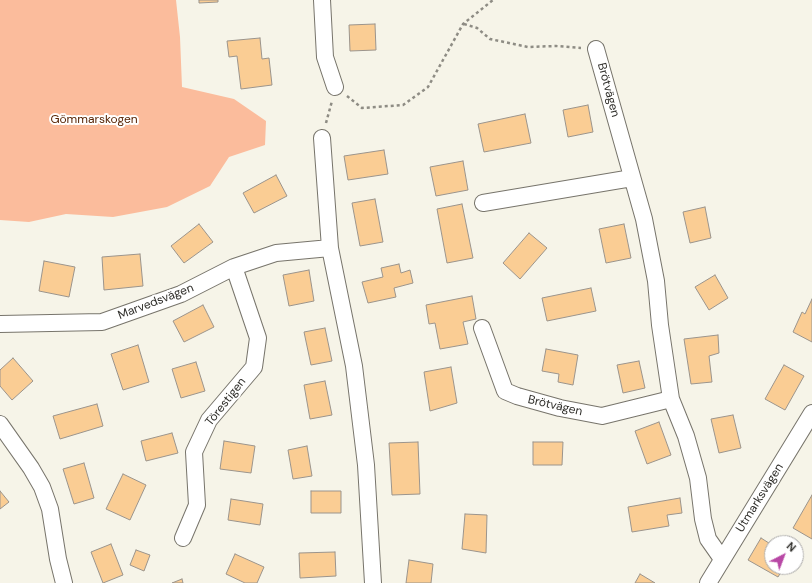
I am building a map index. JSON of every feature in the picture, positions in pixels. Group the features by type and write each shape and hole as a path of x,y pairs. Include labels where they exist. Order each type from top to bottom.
{"street":[{"path":"322,0 325,57 335,87"},
{"name":"Brötvägen","path":"596,49 644,219 656,281 660,324 671,399 686,436 698,478 703,519 708,539 722,559"},
{"path":"322,138 330,248 354,374 366,465 373,583"},
{"path":"483,203 632,178"},
{"name":"Marvedsvägen","path":"0,324 102,322 181,294 234,267 276,253 330,248"},
{"name":"Törestigen","path":"183,538 197,505 194,452 209,420 254,367 258,338 234,267"},
{"name":"Brötvägen","path":"482,328 505,391 516,396 560,408 602,416 671,399"},
{"name":"Utmarksvägen","path":"708,583 812,413"},
{"path":"0,424 31,468 42,487 50,509 58,559 64,583"}],"path":[{"path":"322,138 335,87 362,108 403,105 428,87 463,24 493,0"},
{"path":"463,24 477,28 490,39 528,47 556,46 596,49"}],"green space":[{"name":"Gömmarskogen","path":"0,0 176,0 180,37 182,87 234,99 266,121 265,145 229,157 210,186 167,207 113,217 66,214 29,222 0,220"}],"building":[{"path":"199,0 218,0 218,2 199,3"},
{"path":"375,24 376,50 350,51 349,25"},
{"path":"260,38 262,59 269,58 272,85 241,89 237,56 229,57 227,41"},
{"path":"588,105 593,132 568,137 563,110"},
{"path":"525,114 531,143 484,152 478,124"},
{"path":"384,150 388,174 348,180 344,156"},
{"path":"463,161 468,190 436,196 430,167"},
{"path":"276,175 287,196 254,213 243,193"},
{"path":"375,199 383,242 360,246 352,203"},
{"path":"462,204 473,258 447,263 437,209"},
{"path":"705,207 711,238 690,243 683,212"},
{"path":"199,224 213,242 184,263 171,246"},
{"path":"624,224 631,258 606,263 599,229"},
{"path":"529,233 547,248 520,279 503,263"},
{"path":"140,254 143,286 104,290 102,257"},
{"path":"44,261 75,267 69,297 39,291"},
{"path":"399,264 401,273 410,270 413,283 394,288 396,297 368,303 362,282 383,277 381,268"},
{"path":"309,270 314,301 289,306 283,275"},
{"path":"715,275 728,298 709,310 695,287"},
{"path":"591,288 596,311 547,321 542,298"},
{"path":"472,296 476,319 463,322 468,344 440,349 435,323 429,324 426,305"},
{"path":"812,299 812,342 793,332 802,312 805,314"},
{"path":"203,305 214,327 184,342 173,321"},
{"path":"325,328 332,361 311,365 304,332"},
{"path":"718,335 719,353 709,356 712,382 691,384 684,339"},
{"path":"138,345 149,382 123,390 111,354"},
{"path":"546,349 578,355 573,385 558,382 559,374 542,371"},
{"path":"13,358 33,381 12,400 0,386 0,370"},
{"path":"639,361 645,388 623,393 617,365"},
{"path":"196,362 205,391 181,398 172,369"},
{"path":"784,365 804,376 785,410 765,399"},
{"path":"451,367 457,403 430,411 424,372"},
{"path":"325,381 332,415 310,419 304,385"},
{"path":"97,404 103,426 60,439 53,416"},
{"path":"733,415 741,448 719,453 711,419"},
{"path":"659,422 671,455 647,464 635,431"},
{"path":"172,433 178,453 146,461 141,441"},
{"path":"224,441 255,446 251,473 220,469"},
{"path":"418,442 420,494 392,495 389,443"},
{"path":"533,442 563,442 562,465 533,465"},
{"path":"307,446 312,476 293,479 288,450"},
{"path":"84,463 94,498 74,504 63,469"},
{"path":"123,474 146,485 130,520 106,509"},
{"path":"0,491 9,502 0,509"},
{"path":"311,491 341,491 341,513 311,513"},
{"path":"812,495 812,539 793,528"},
{"path":"680,498 682,513 667,515 669,526 632,532 628,507"},
{"path":"231,499 263,504 260,525 228,520"},
{"path":"465,514 487,515 486,553 462,549"},
{"path":"761,538 764,540 764,569 748,560"},
{"path":"111,544 123,575 103,583 91,552"},
{"path":"136,550 150,555 144,571 130,565"},
{"path":"335,552 336,576 300,578 299,553"},
{"path":"235,554 264,567 257,583 245,583 226,574"},
{"path":"409,560 433,564 431,583 406,583"},
{"path":"640,574 655,583 635,583"},
{"path":"182,579 183,583 172,583"}]}
